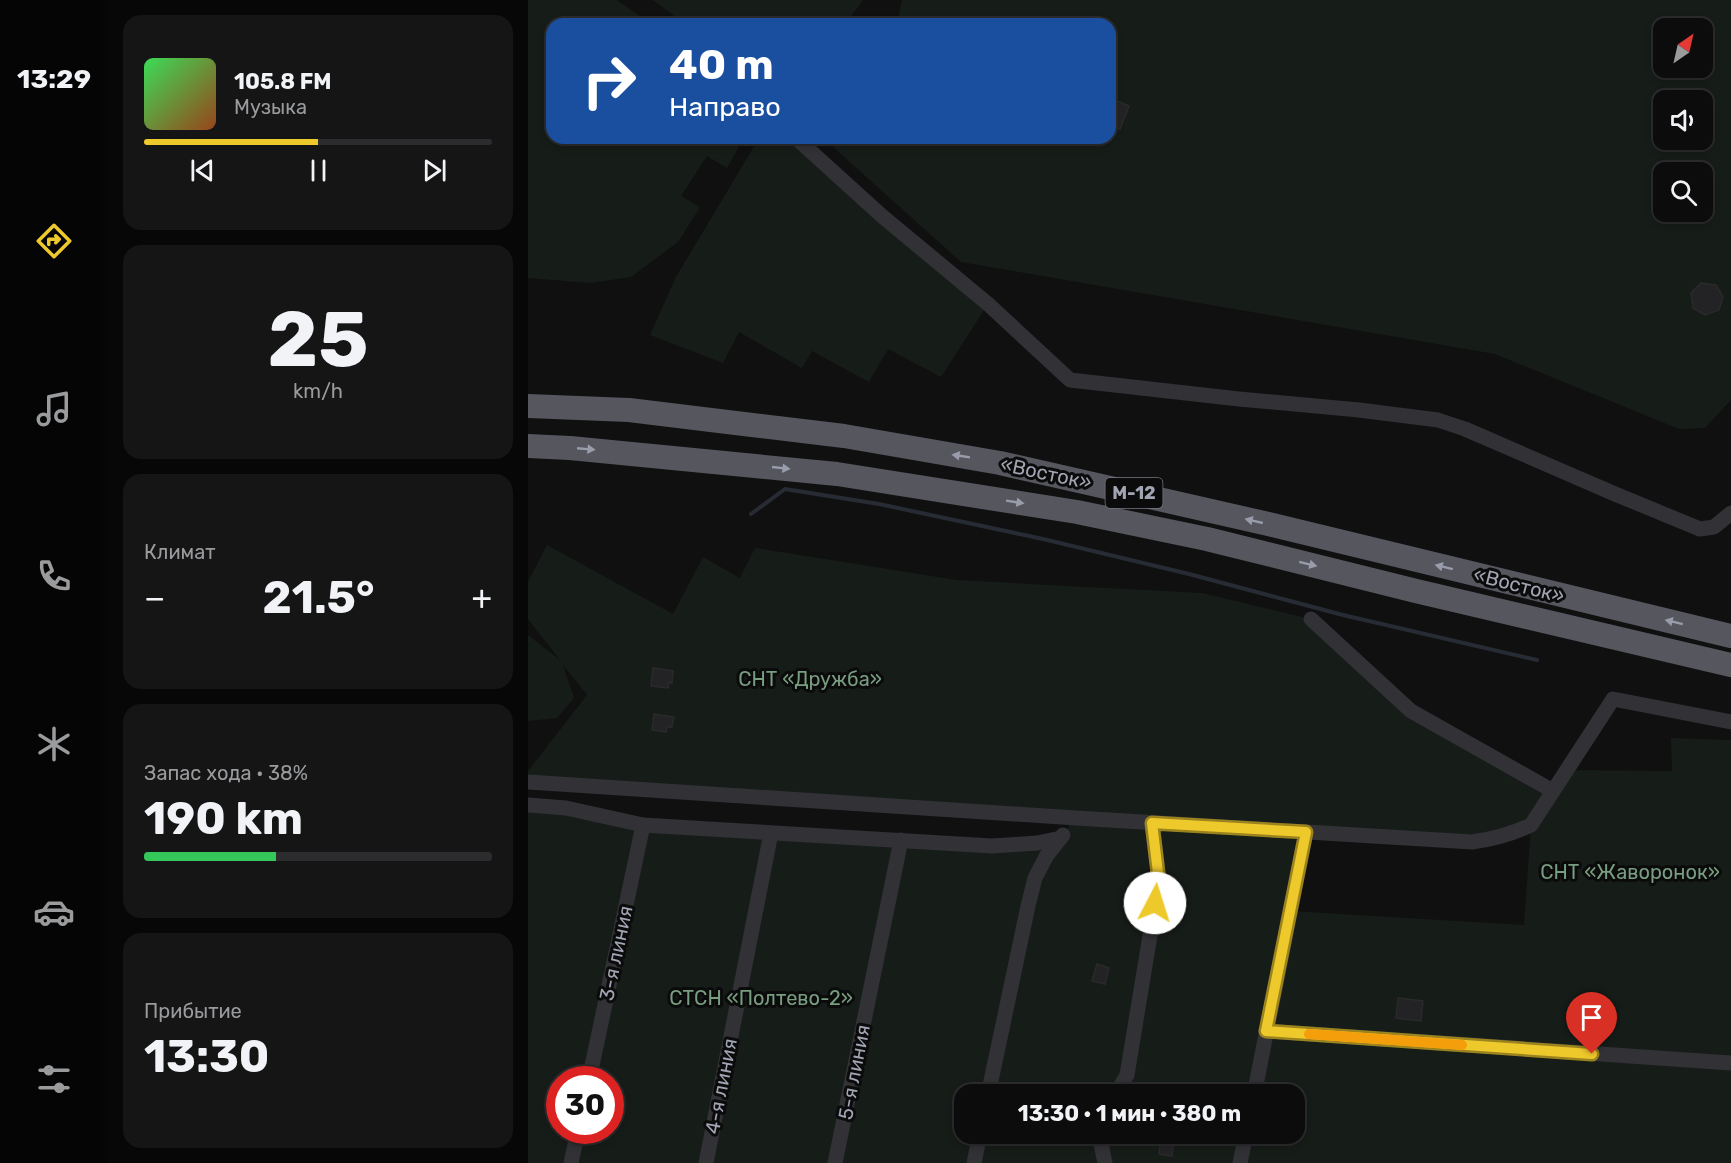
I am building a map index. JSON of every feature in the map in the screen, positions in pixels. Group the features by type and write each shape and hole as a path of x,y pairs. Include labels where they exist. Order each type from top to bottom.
{"highway":[{"name":"«Восток»","path":"528,406 629,410 707,419 844,436 1000,463 1252,520 1731,636"},
{"name":"«Восток»","path":"528,446 582,448 837,474 1077,512 1207,539 1731,665"}],"street":[{"path":"802,144 882,216 988,304 1070,380 1438,420 1465,429 1615,495 1700,529 1714,527 1731,513"},
{"path":"1311,619 1411,711 1553,791"},
{"path":"528,782 1472,842 1497,838 1531,825 1613,699 1731,722"},
{"path":"528,805 566,808 643,825 771,833 992,846 1037,843 1061,838"},
{"path":"990,1084 1035,878 1047,855 1076,818"},
{"path":"1122,1084 1127,1076 1159,881 1152,823"},
{"name":"3-я линия","path":"592,1066 643,825"},
{"path":"1256,1084 1306,832"},
{"name":"4-я линия","path":"706,1163 771,833"},
{"name":"5-я линия","path":"835,1163 901,840"},
{"path":"1266,1031 1731,1063"},
{"path":"571,1163 575,1144"},
{"path":"974,1163 978,1144"},
{"path":"1101,1144 1105,1163"},
{"path":"1241,1163 1244,1144"}],"green space":[{"path":"528,0 617,0 642,18 546,18 546,144 741,144 727,168 707,156 681,196 700,207 678,242 631,277 591,283 528,278"},
{"path":"653,0 863,0 850,18 677,18"},
{"path":"902,0 1731,0 1731,400 1705,428 1679,429 1495,354 961,262 830,144 1116,144 1116,18 898,18"},
{"path":"755,144 803,144 988,304 941,377 888,349 869,382 812,351 802,368 739,332 723,363 650,335 676,277"},
{"path":"547,545 673,614 703,557 740,578 755,548 957,580 1202,593 1311,619 1411,711 1552,791 1566,770 1672,771 1671,738 1731,740 1731,1163 528,1163 528,805 643,825 901,840 1060,838 1075,818 528,782 528,771 587,695 563,665 574,698 557,718 528,721 528,635 560,660 528,619 528,582","holes":["1531,825 1524,925 1291,911 1307,832 1497,838"]}],"building":[{"path":"1116,101 1129,106 1120,129 1116,127"},
{"path":"1701,283 1716,285 1723,297 1719,310 1705,315 1693,308 1691,293"},
{"path":"653,668 673,671 672,683 669,682 668,688 651,686"},
{"path":"654,714 674,717 672,727 667,727 666,732 652,730"},
{"path":"1097,964 1109,968 1105,984 1092,981"},
{"path":"1398,998 1423,1001 1421,1021 1396,1018"},
{"path":"1160,1144 1174,1144 1172,1156 1159,1154"}],"waterway":[{"path":"751,514 785,489 879,504 1043,539 1189,574 1343,615 1537,660"}],"slow traffic":[{"path":"1309,1034 1462,1045"}],"route":[{"path":"1155,903 1159,881 1152,823 1306,832 1266,1031 1592,1054"}],"park label":[{"name":"СНТ «Дружба»","path":"810,679"},
{"name":"СНТ «Жаворонок»","path":"1630,872"},
{"name":"СТСН «Полтево-2»","path":"761,998"}]}
